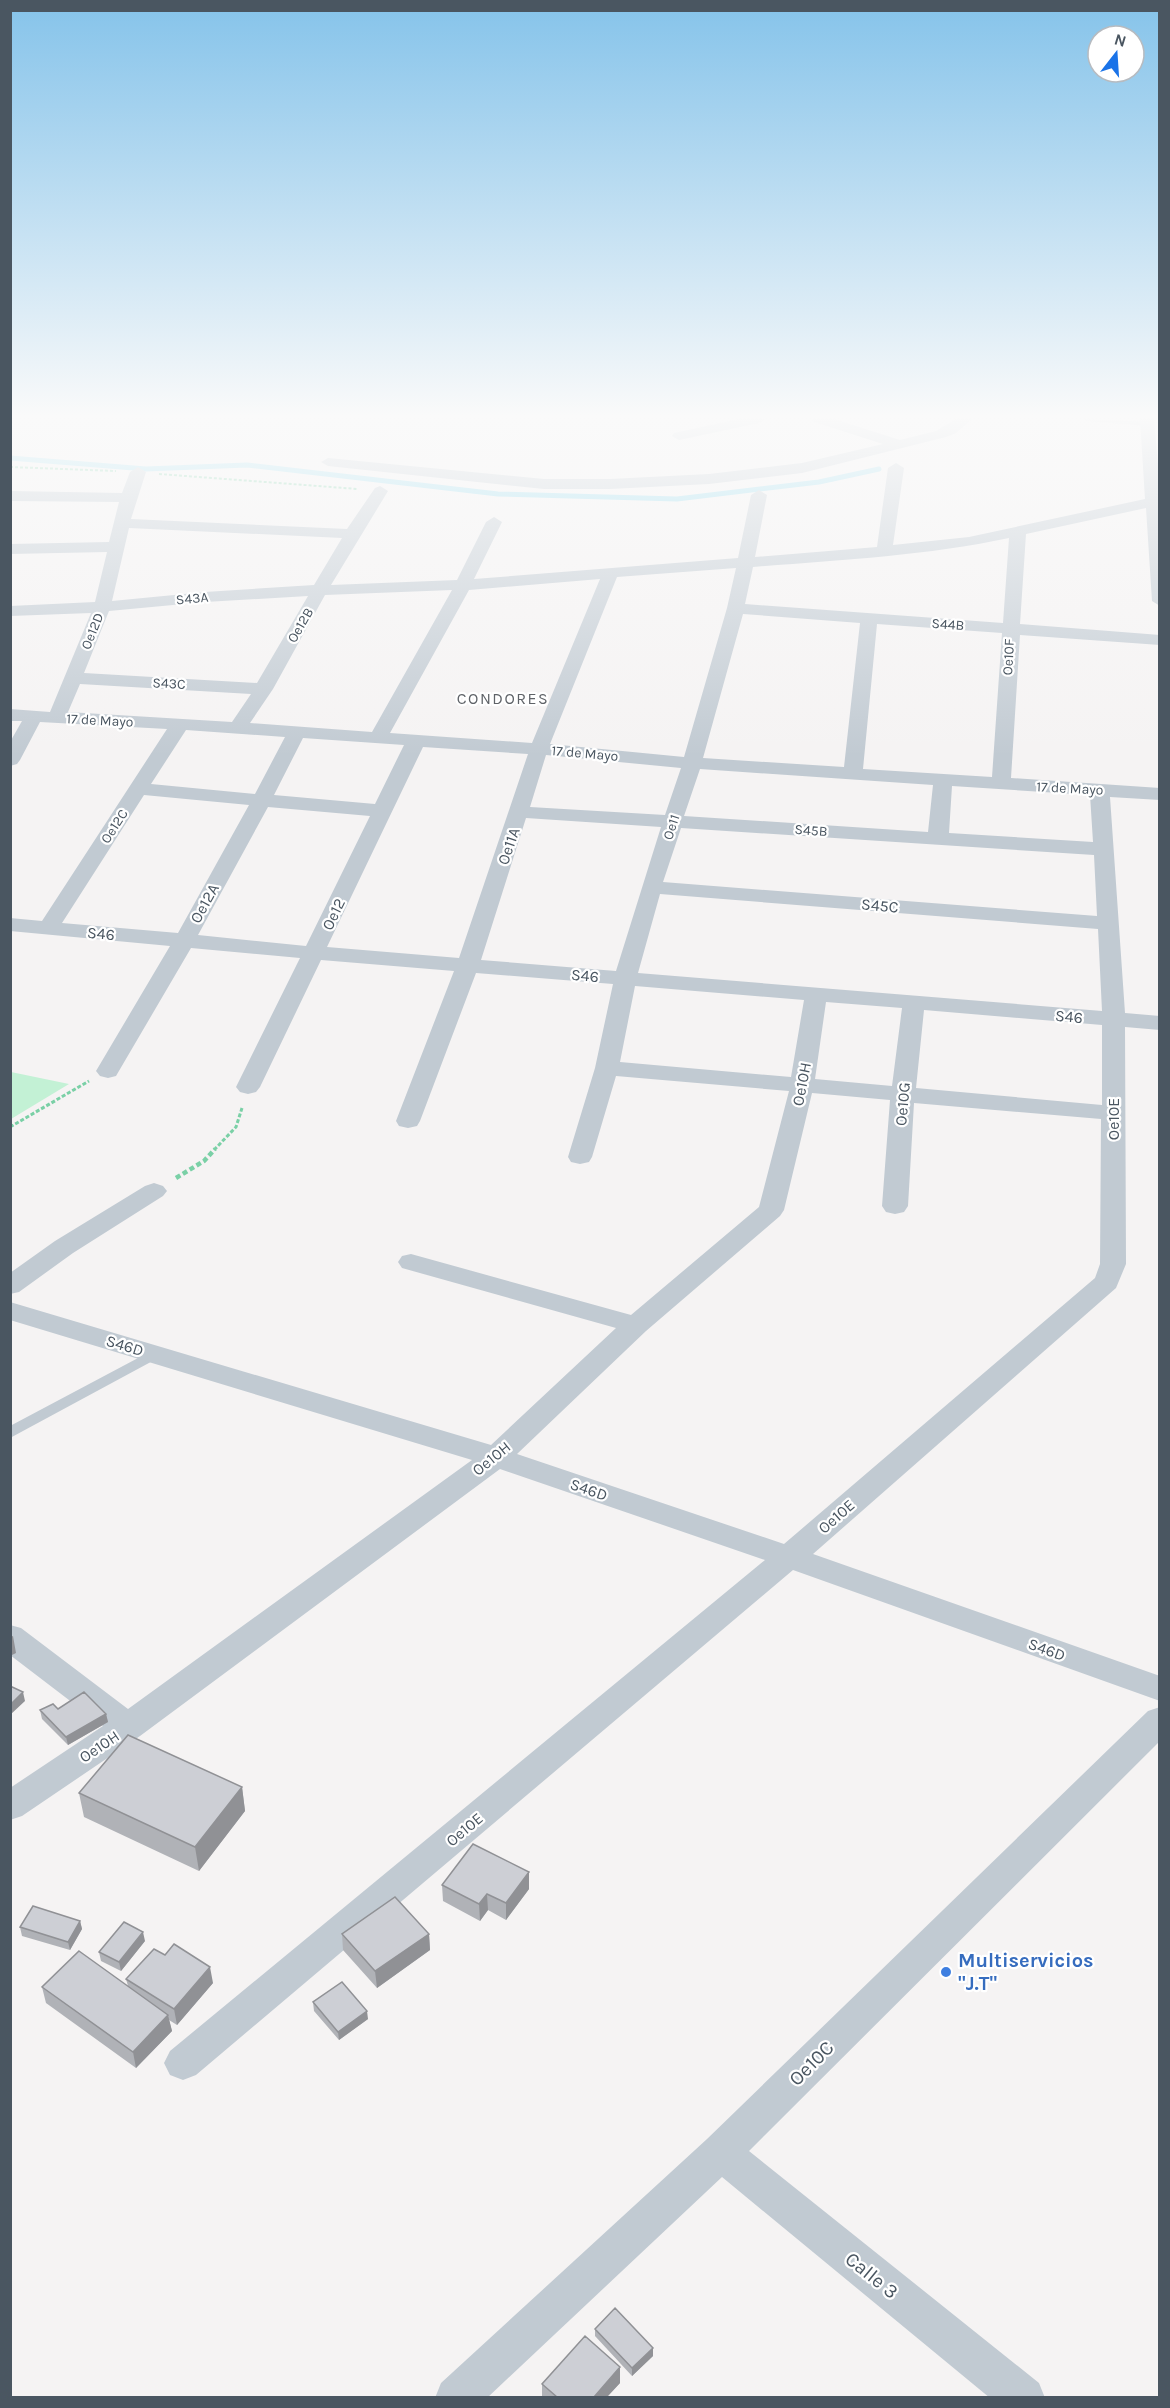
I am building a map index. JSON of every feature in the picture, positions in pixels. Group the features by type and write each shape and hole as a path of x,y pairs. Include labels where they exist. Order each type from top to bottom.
{"street":[{"name":"Oe12D","path":"57,717 102,607 120,531"},
{"path":"296,531 350,534"},
{"name":"Oe12B","path":"238,728 264,689 352,531"},
{"path":"378,738 463,585 489,531"},
{"name":"Oe11","path":"580,1157 607,1068 625,979 651,887 692,763 736,608 751,531"},
{"path":"884,551 887,531"},
{"name":"S43A","path":"10,611 102,607 206,597 321,590 463,585 884,551 969,542 1012,531"},
{"name":"Oe10F","path":"1001,784 1018,531"},
{"path":"1157,531 1160,601"},
{"path":"10,549 115,547"},
{"name":"Oe11A","path":"408,1121 468,965 538,749 611,573"},
{"name":"S44B","path":"736,608 1160,640"},
{"path":"853,772 869,618"},
{"name":"S43C","path":"74,678 264,689"},
{"name":"17 de Mayo","path":"10,715 180,724 296,734 538,749 692,763 1160,794"},
{"path":"10,760 34,716"},
{"name":"Oe12C","path":"48,928 180,724"},
{"name":"Oe12A","path":"108,1071 261,802 296,734"},
{"name":"Oe12","path":"248,1087 416,741"},
{"path":"938,838 943,780"},
{"path":"138,789 261,802 383,811"},
{"name":"Oe10E","path":"183,2063 789,1557 1107,1282 1113,1264 1114,1020 1100,790"},
{"name":"S45B","path":"519,812 1103,849"},
{"name":"S45C","path":"651,887 1109,923"},
{"name":"S46","path":"10,924 314,953 1160,1023"},
{"name":"Oe10H","path":"10,1806 128,1726 496,1457 636,1325 771,1210 802,1086 816,995"},
{"name":"Oe10G","path":"895,1206 903,1093 914,1003"},
{"path":"607,1068 1113,1113"},
{"path":"10,1286 64,1247 154,1191"},
{"path":"411,1262 636,1325"},
{"name":"S46D","path":"10,1311 496,1457 789,1557 1160,1689"},
{"path":"10,1637 128,1726"},
{"name":"Oe10C","path":"464,2395 721,2152 1160,1720"},
{"name":"Calle 3","path":"721,2152 1024,2397"}],"lane":[{"path":"10,1432 155,1354"}],"path":[{"path":"10,1127 108,1071"},
{"path":"154,1191 204,1161 236,1127 248,1087"}],"green space":[{"path":"11,1072 69,1084 11,1119"}],"building":[{"path":"10,1686 23,1692 10,1705"},
{"path":"84,1692 106,1714 66,1737 40,1710 53,1704 58,1709"},
{"path":"128,1735 242,1787 195,1847 79,1793"},
{"path":"473,1844 529,1872 506,1903 487,1894 479,1904 442,1885"},
{"path":"395,1897 429,1934 375,1971 342,1934"},
{"path":"33,1906 80,1921 68,1942 20,1927"},
{"path":"124,1922 143,1932 119,1962 99,1952"},
{"path":"174,1944 210,1967 174,2009 126,1979 154,1949 165,1955"},
{"path":"79,1951 168,2015 133,2052 42,1987"},
{"path":"342,1982 367,2011 338,2032 313,2002"},
{"path":"615,2308 653,2348 632,2368 595,2329"},
{"path":"585,2336 620,2367 594,2397 557,2397 542,2384"}],"place":[{"name":"Multiservicios \"J.T\"","path":"946,1972"}],"district":[{"name":"CONDORES","path":"503,698"}]}
